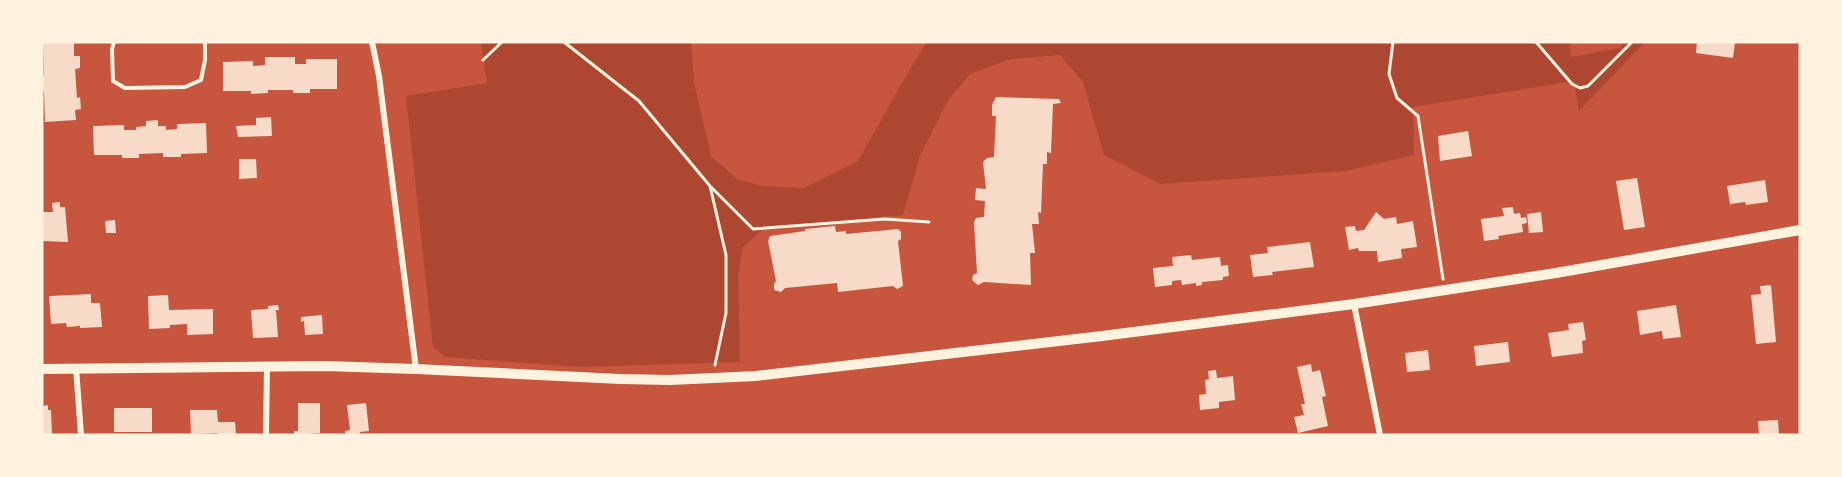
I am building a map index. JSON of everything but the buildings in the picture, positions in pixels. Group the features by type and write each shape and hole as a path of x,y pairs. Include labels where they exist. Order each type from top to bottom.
{"street":[{"path":"372,42 379,76 416,369"},
{"path":"42,369 267,367 416,369 570,378 712,379 837,368 1354,304 1556,273 1800,230"},
{"path":"1354,304 1380,435"},
{"path":"266,435 267,367"},
{"path":"76,368 81,435"}],"lane":[{"path":"114,42 112,49 113,81 125,88 185,87 201,80 205,60 205,42"}],"path":[{"path":"483,60 502,42"},
{"path":"564,42 639,101 710,186 753,229 885,219 929,222"},
{"path":"1393,42 1389,74 1396,98 1418,116 1444,289"},
{"path":"1536,42 1572,84 1580,88 1588,86 1632,42"},
{"path":"710,186 726,255 726,313 712,379"}],"shaded area":[{"path":"481,42 691,42 694,83 711,156 737,179 762,186 804,188 858,161 927,42 1570,42 1571,57 1620,48 1625,42 1645,42 1579,111 1574,81 1413,107 1414,155 1346,171 1160,184 1104,155 1083,82 1060,55 1011,59 970,74 949,99 920,155 903,215 766,227 743,247 738,275 740,362 579,367 445,357 433,347 406,96 487,83"}]}
